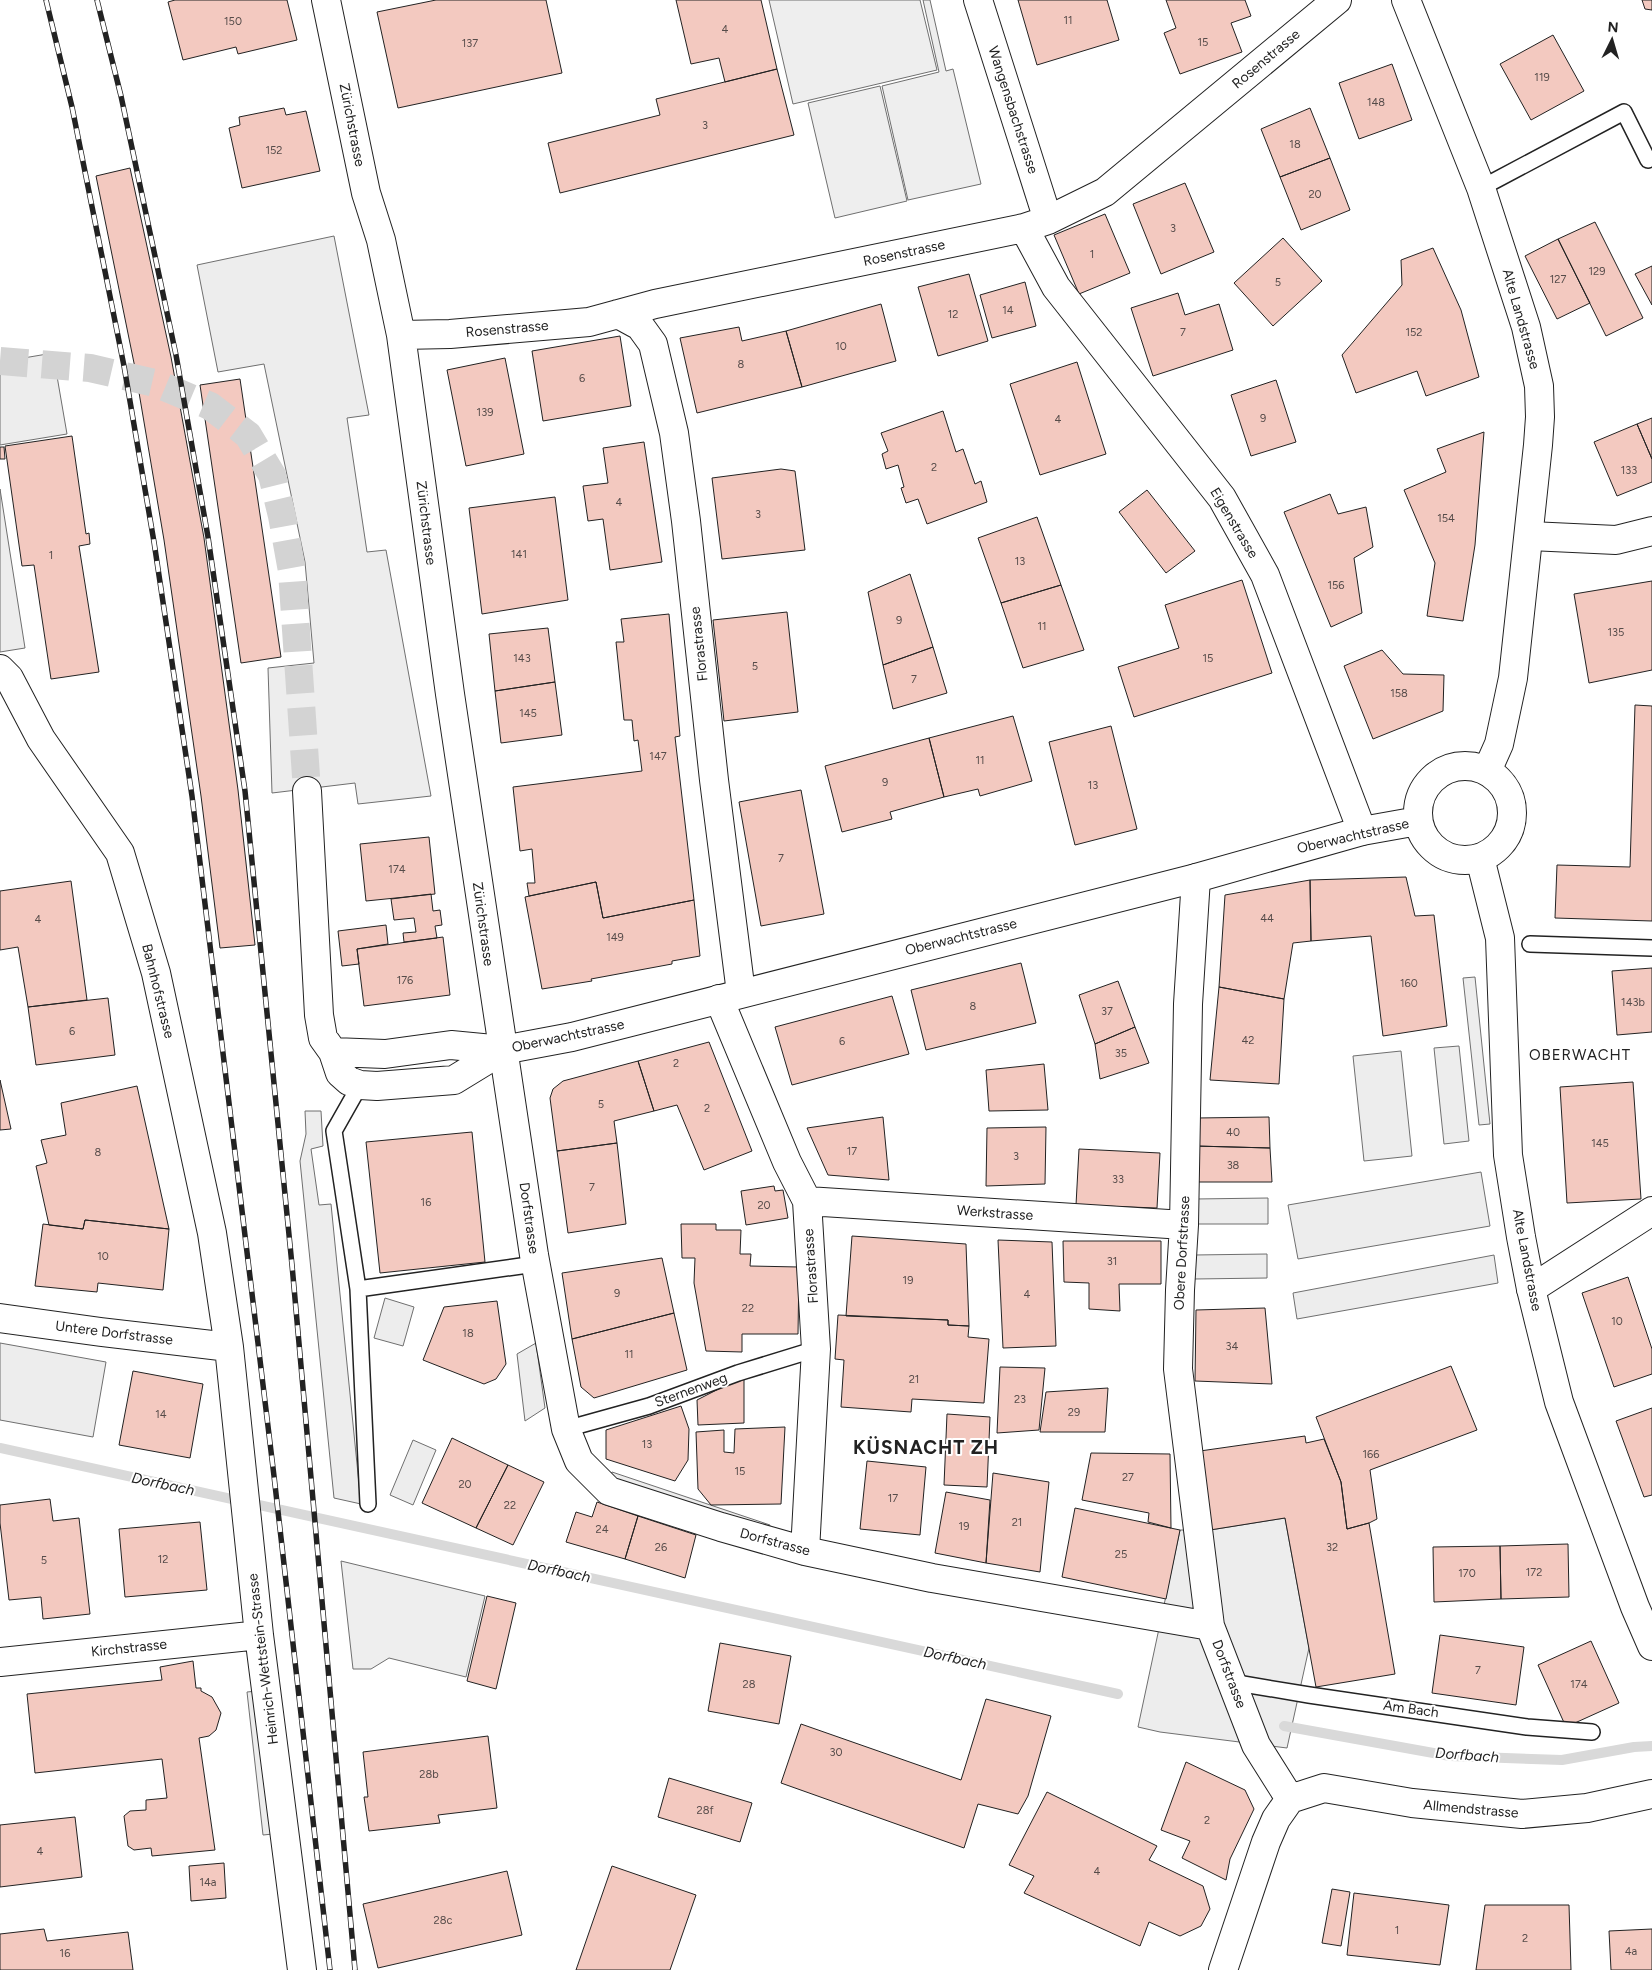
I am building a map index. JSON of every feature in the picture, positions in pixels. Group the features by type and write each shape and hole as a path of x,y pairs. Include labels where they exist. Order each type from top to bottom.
{"street":[{"name":"Zürichstrasse","path":"326,0 366,193 381,240 401,335 428,538 503,1050"},
{"name":"Wangensbachstrasse","path":"978,0 1036,224"},
{"name":"Rosenstrasse","path":"401,335 450,334 588,322 655,304 1036,224 1105,192 1337,0"},
{"name":"Alte Landstrasse","path":"1406,0 1481,188 1526,327 1539,386 1540,417 1530,536 1513,678 1499,744 1487,771"},
{"name":"Eigenstrasse","path":"1036,224 1056,287 1222,498 1265,575 1362,831"},
{"name":"Florastrasse","path":"618,314 640,326 653,344 674,433 686,521 714,780 730,996 787,1162 807,1201 816,1349 805,1551"},
{"path":"1530,536 1616,540 1652,530"},
{"name":"Bahnhofstrasse","path":"0,670 16,690 41,740 120,854 158,982 212,1233 229,1347"},
{"path":"1470,766 1487,771 1498,779 1506,790 1511,803 1512,817 1509,830 1502,842 1492,852 1480,858 1464,861 1448,858 1434,849 1424,836 1418,821 1418,804 1425,788 1437,775 1452,767 1470,766"},
{"path":"307,791 319,1015 323,1038 333,1052 340,1073 360,1085"},
{"name":"Oberwachtstrasse","path":"333,1052 385,1054 450,1045 503,1050 572,1037 1196,878 1362,831 1418,821"},
{"name":"Alte Landstrasse","path":"1480,858 1500,938 1508,1155 1521,1237 1532,1289 1560,1402 1635,1607 1652,1646"},
{"name":"Obere Dorfstrasse","path":"1196,878 1188,1004 1184,1225 1178,1369 1210,1626"},
{"name":"Oberwachtstrasse","path":"360,1085 377,1086 454,1080 503,1050"},
{"name":"Dorfstrasse","path":"503,1050 535,1264 566,1429 579,1460 609,1491 805,1551 932,1578 1210,1626 1256,1745 1290,1799"},
{"name":"Werkstrasse","path":"807,1201 1184,1225"},
{"path":"1532,1289 1652,1211"},
{"name":"Untere Dorfstrasse","path":"0,1318 229,1347"},
{"name":"Heinrich-Wettstein-Strasse","path":"229,1347 258,1635 302,1970"},
{"name":"Kirchstrasse","path":"0,1662 258,1635"},
{"name":"Allmendstrasse","path":"1290,1799 1324,1788 1412,1804 1522,1814 1587,1808 1652,1794"},
{"path":"1224,1970 1266,1842 1276,1819 1290,1799"}],"lane":[{"path":"1481,188 1624,112 1648,160"},
{"path":"1530,944 1652,948"},
{"path":"360,1085 334,1130 358,1289 368,1504"},
{"path":"358,1289 535,1264"},
{"name":"Sternenweg","path":"566,1429 649,1406 738,1374 816,1349"},
{"name":"Am Bach","path":"1231,1682 1527,1727 1592,1732"}],"shaded area":[{"path":"769,0 920,0 937,70 793,104"},
{"path":"923,0 930,0 946,71 953,69 981,184 908,200 882,86 939,72"},
{"path":"880,86 907,201 835,218 808,103"},
{"path":"334,236 369,415 347,418 367,552 386,550 431,796 358,804 355,783 272,793 268,668 314,663 305,562 264,364 218,372 197,265"},
{"path":"53,353 67,434 0,445 0,362"},
{"path":"0,489 25,648 0,652"},
{"path":"1475,977 1490,1124 1479,1125 1463,978"},
{"path":"1459,1046 1469,1141 1444,1144 1434,1048"},
{"path":"1401,1051 1412,1156 1364,1161 1353,1056"},
{"path":"305,1111 321,1111 323,1146 311,1149 319,1205 331,1204 361,1504 334,1498 300,1161 306,1134"},
{"path":"1481,1172 1490,1226 1298,1259 1288,1205"},
{"path":"1268,1198 1268,1224 1195,1224 1195,1199"},
{"path":"1267,1254 1267,1278 1194,1279 1194,1255"},
{"path":"1494,1255 1498,1283 1297,1319 1293,1293"},
{"path":"385,1298 414,1307 403,1346 374,1338"},
{"path":"0,1343 106,1362 93,1437 0,1420"},
{"path":"536,1343 545,1408 525,1421 517,1354"},
{"path":"413,1440 436,1450 413,1505 390,1495"},
{"path":"612,1472 770,1525 767,1535 608,1481"},
{"path":"1285,1518 1309,1648 1287,1748 1160,1732 1138,1727 1180,1530 1210,1530"},
{"path":"341,1561 485,1596 466,1677 389,1658 371,1669 353,1669"},
{"path":"257,1691 273,1834 263,1835 247,1692"}],"building":[{"path":"175,0 287,0 297,40 238,54 236,47 183,60 168,2"},
{"path":"436,0 546,0 562,73 398,108 377,12"},
{"path":"676,0 761,0 777,69 725,82 719,58 691,64"},
{"path":"1018,0 1107,0 1119,40 1037,65"},
{"path":"1166,0 1245,0 1251,16 1231,23 1242,52 1180,74 1164,33 1176,28"},
{"path":"1642,0 1652,0 1652,10 1645,9"},
{"path":"1553,35 1584,91 1531,120 1500,64"},
{"path":"1392,64 1412,120 1359,139 1339,83"},
{"path":"777,69 794,135 560,193 548,143 660,115 656,99"},
{"path":"284,108 286,115 306,111 320,171 242,188 229,128 240,125 239,117"},
{"path":"1310,108 1330,158 1280,177 1261,129"},
{"path":"1330,158 1350,210 1301,230 1280,177"},
{"path":"130,168 171,357 204,538 238,790 255,945 220,948 201,796 164,540 134,363 96,176"},
{"path":"1185,183 1214,252 1161,274 1133,204"},
{"path":"1105,214 1130,273 1079,294 1054,235"},
{"path":"1595,222 1643,318 1606,336 1558,239"},
{"path":"1283,238 1322,281 1273,326 1234,283"},
{"path":"1558,239 1590,303 1557,319 1525,256"},
{"path":"1433,248 1461,310 1479,377 1426,396 1417,371 1356,393 1342,355 1402,285 1401,260"},
{"path":"1652,266 1652,305 1635,274"},
{"path":"969,274 988,341 938,356 918,287"},
{"path":"1025,282 1036,326 992,338 980,295"},
{"path":"1178,293 1185,315 1219,304 1233,350 1153,376 1131,308"},
{"path":"881,304 896,361 802,387 786,331"},
{"path":"739,327 742,341 786,331 802,387 697,413 680,338"},
{"path":"620,336 631,406 543,421 532,351"},
{"path":"505,358 524,454 466,466 447,370"},
{"path":"1077,362 1106,454 1040,475 1010,384"},
{"path":"240,379 281,657 241,663 200,385"},
{"path":"1276,380 1296,442 1251,456 1231,395"},
{"path":"943,411 956,452 963,449 975,484 981,481 987,502 927,524 918,499 906,503 901,488 904,487 898,465 886,469 882,454 888,451 881,433"},
{"path":"1652,418 1652,459 1637,424"},
{"path":"1637,424 1652,459 1652,482 1617,496 1594,442"},
{"path":"1484,432 1475,545 1463,621 1427,616 1435,563 1404,490 1446,472 1437,449"},
{"path":"72,436 86,534 89,533 90,544 79,546 99,672 51,679 34,565 22,566 5,446"},
{"path":"644,442 662,562 610,570 603,519 588,521 583,486 608,483 603,448"},
{"path":"0,447 4,447 5,459 0,459"},
{"path":"781,469 795,471 805,550 722,559 712,478"},
{"path":"1147,490 1195,551 1166,573 1119,512"},
{"path":"1330,494 1338,514 1366,507 1373,547 1354,558 1362,613 1331,627 1284,512"},
{"path":"555,497 568,600 482,614 469,508"},
{"path":"1037,517 1061,585 1001,603 978,538"},
{"path":"910,574 933,647 883,665 868,592"},
{"path":"1242,580 1272,673 1134,717 1118,667 1179,648 1165,605"},
{"path":"1652,581 1652,670 1589,683 1574,594"},
{"path":"1061,585 1084,650 1023,668 1001,603"},
{"path":"787,612 798,712 724,721 713,620"},
{"path":"669,614 680,736 675,737 694,900 603,918 596,882 529,896 527,883 535,883 532,849 520,851 513,787 642,771 638,740 634,741 632,720 624,720 616,642 624,642 621,619"},
{"path":"548,628 555,682 495,691 489,634"},
{"path":"933,647 947,693 893,709 883,665"},
{"path":"1382,650 1403,674 1444,675 1443,711 1373,739 1344,666"},
{"path":"555,682 562,735 501,743 495,691"},
{"path":"1635,705 1652,706 1652,921 1555,918 1557,865 1630,867"},
{"path":"1013,716 1032,781 980,796 978,789 944,797 929,738"},
{"path":"1111,726 1137,829 1075,845 1049,742"},
{"path":"929,738 944,797 890,812 892,819 842,832 825,766"},
{"path":"801,790 824,914 761,926 739,802"},
{"path":"429,837 435,894 366,901 360,844"},
{"path":"1406,877 1415,916 1434,915 1447,1026 1383,1036 1371,936 1311,941 1310,880"},
{"path":"1310,880 1311,941 1293,943 1284,999 1219,987 1225,895"},
{"path":"71,881 87,1000 28,1007 18,947 0,950 0,891"},
{"path":"596,882 603,918 694,900 700,956 672,961 672,964 591,979 592,981 542,989 525,897"},
{"path":"431,894 433,911 440,910 442,925 435,926 437,938 404,942 403,933 416,932 414,918 394,920 391,899"},
{"path":"386,925 388,944 357,949 359,964 342,966 338,931"},
{"path":"443,937 450,995 364,1006 357,949"},
{"path":"1021,963 1036,1023 926,1050 911,990"},
{"path":"1652,968 1652,1032 1617,1035 1612,971"},
{"path":"1118,981 1135,1027 1095,1044 1079,995"},
{"path":"1219,987 1284,999 1279,1084 1210,1080"},
{"path":"892,996 909,1054 792,1085 775,1027"},
{"path":"108,998 115,1055 36,1065 28,1007"},
{"path":"1135,1027 1149,1063 1100,1079 1095,1044"},
{"path":"709,1042 752,1151 704,1170 677,1105 654,1111 638,1061"},
{"path":"638,1061 654,1111 614,1121 617,1143 557,1151 550,1098 553,1089 563,1081"},
{"path":"1044,1064 1048,1110 989,1111 986,1070"},
{"path":"0,1080 11,1129 0,1130"},
{"path":"1633,1082 1641,1199 1567,1203 1560,1087"},
{"path":"137,1086 169,1229 85,1220 83,1229 49,1225 36,1166 47,1163 41,1140 66,1135 61,1103"},
{"path":"883,1117 889,1180 828,1175 807,1128"},
{"path":"1269,1117 1270,1148 1195,1146 1197,1118"},
{"path":"1046,1127 1045,1184 986,1186 987,1128"},
{"path":"472,1132 485,1262 380,1273 366,1142"},
{"path":"617,1143 626,1224 568,1233 557,1151"},
{"path":"1195,1146 1270,1148 1272,1182 1194,1182"},
{"path":"1079,1149 1160,1153 1157,1208 1076,1205"},
{"path":"774,1186 775,1191 783,1190 788,1218 746,1225 741,1191"},
{"path":"85,1220 169,1229 163,1290 98,1283 97,1292 35,1286 43,1224 83,1229"},
{"path":"681,1224 716,1224 716,1230 741,1230 740,1254 751,1254 750,1266 799,1267 798,1334 742,1334 742,1352 706,1351 694,1283 695,1258 682,1258"},
{"path":"852,1236 966,1244 969,1326 948,1325 948,1320 846,1316"},
{"path":"998,1240 1052,1242 1056,1346 1003,1348"},
{"path":"1063,1241 1161,1241 1161,1284 1119,1284 1120,1311 1089,1309 1089,1283 1064,1282"},
{"path":"662,1258 674,1313 572,1339 562,1273"},
{"path":"1628,1277 1652,1349 1652,1374 1614,1387 1582,1293"},
{"path":"497,1301 506,1364 496,1379 484,1384 423,1360 444,1307"},
{"path":"1265,1308 1272,1384 1195,1381 1196,1310"},
{"path":"674,1313 687,1370 594,1398 581,1387 572,1339"},
{"path":"838,1315 948,1320 948,1325 969,1326 968,1337 989,1339 984,1403 912,1399 911,1412 841,1407 844,1360 835,1359"},
{"path":"1451,1366 1477,1430 1370,1470 1377,1519 1347,1529 1341,1482 1316,1417"},
{"path":"1000,1367 1045,1368 1039,1430 997,1433"},
{"path":"133,1371 203,1384 190,1458 119,1445"},
{"path":"744,1376 744,1423 698,1425 697,1400"},
{"path":"1108,1388 1105,1432 1040,1432 1046,1392"},
{"path":"681,1406 689,1429 688,1460 675,1481 606,1459 606,1430"},
{"path":"1652,1408 1652,1495 1644,1497 1616,1421"},
{"path":"947,1414 990,1417 987,1487 944,1485"},
{"path":"785,1427 781,1504 711,1505 698,1489 696,1432 724,1430 724,1452 734,1453 735,1429"},
{"path":"1305,1436 1306,1443 1324,1439 1341,1482 1347,1529 1369,1523 1395,1674 1316,1687 1285,1518 1210,1530 1200,1451"},
{"path":"452,1438 508,1465 476,1528 422,1503"},
{"path":"1091,1453 1170,1454 1171,1528 1148,1522 1149,1513 1082,1500"},
{"path":"867,1461 926,1467 920,1535 860,1529"},
{"path":"508,1465 544,1482 513,1545 476,1528"},
{"path":"993,1473 1049,1482 1040,1572 986,1563"},
{"path":"946,1492 990,1500 986,1563 935,1553"},
{"path":"50,1499 53,1521 79,1518 90,1614 43,1619 41,1597 9,1600 0,1523 0,1505"},
{"path":"597,1502 638,1516 625,1559 566,1542 576,1512 592,1517"},
{"path":"1075,1508 1180,1530 1166,1599 1062,1577"},
{"path":"638,1516 696,1535 685,1578 625,1559"},
{"path":"200,1522 207,1590 125,1597 119,1529"},
{"path":"1568,1544 1569,1597 1501,1599 1500,1546"},
{"path":"1500,1546 1501,1599 1434,1602 1433,1547"},
{"path":"487,1596 516,1603 496,1689 467,1681"},
{"path":"1440,1635 1524,1647 1516,1705 1432,1693"},
{"path":"1591,1641 1619,1703 1566,1727 1538,1665"},
{"path":"720,1643 791,1656 779,1724 708,1711"},
{"path":"193,1661 196,1688 201,1688 201,1691 212,1697 221,1713 216,1730 209,1736 199,1738 215,1850 152,1856 151,1848 134,1850 128,1846 124,1816 130,1811 146,1810 146,1800 167,1798 162,1759 35,1773 27,1694 162,1680 160,1667"},
{"path":"986,1699 1051,1716 1028,1796 1018,1814 978,1804 964,1848 781,1783 801,1724 961,1780"},
{"path":"488,1736 497,1808 438,1815 440,1823 369,1831 364,1797 368,1797 363,1752"},
{"path":"1186,1762 1245,1790 1254,1809 1230,1859 1226,1880 1182,1858 1190,1841 1161,1830"},
{"path":"669,1778 752,1803 740,1842 658,1817"},
{"path":"1047,1792 1157,1846 1149,1860 1203,1886 1210,1909 1201,1926 1180,1936 1149,1922 1140,1946 1024,1893 1034,1876 1009,1865"},
{"path":"75,1817 82,1877 0,1887 0,1825"},
{"path":"224,1863 226,1898 191,1901 189,1866"},
{"path":"612,1866 696,1895 670,1970 576,1970"},
{"path":"507,1871 522,1935 378,1968 363,1904"},
{"path":"1332,1889 1350,1892 1341,1946 1322,1943"},
{"path":"1354,1893 1449,1905 1440,1965 1347,1955"},
{"path":"1485,1905 1569,1905 1571,1970 1476,1970"},
{"path":"44,1929 47,1941 128,1932 133,1970 0,1970 0,1934"},
{"path":"1652,1929 1652,1970 1611,1970 1609,1931"}],"waterway":[{"name":"Dorfbach","path":"0,1448 1118,1694"},
{"name":"Dorfbach","path":"1284,1726 1450,1756 1562,1760 1634,1747 1652,1746"}],"tunnel":[{"path":"0,361 90,368 155,383 210,406 248,435 272,475 292,571 307,791"}],"railway":[{"path":"46,0 72,107 124,366 154,542 192,796 274,1476 330,1970"},
{"path":"97,0 121,96 176,355 208,537 245,791 292,1265 355,1970"}],"district":[{"name":"OBERWACHT","path":"1580,1055"},
{"name":"KÜSNACHT ZH","path":"926,1447"}]}
